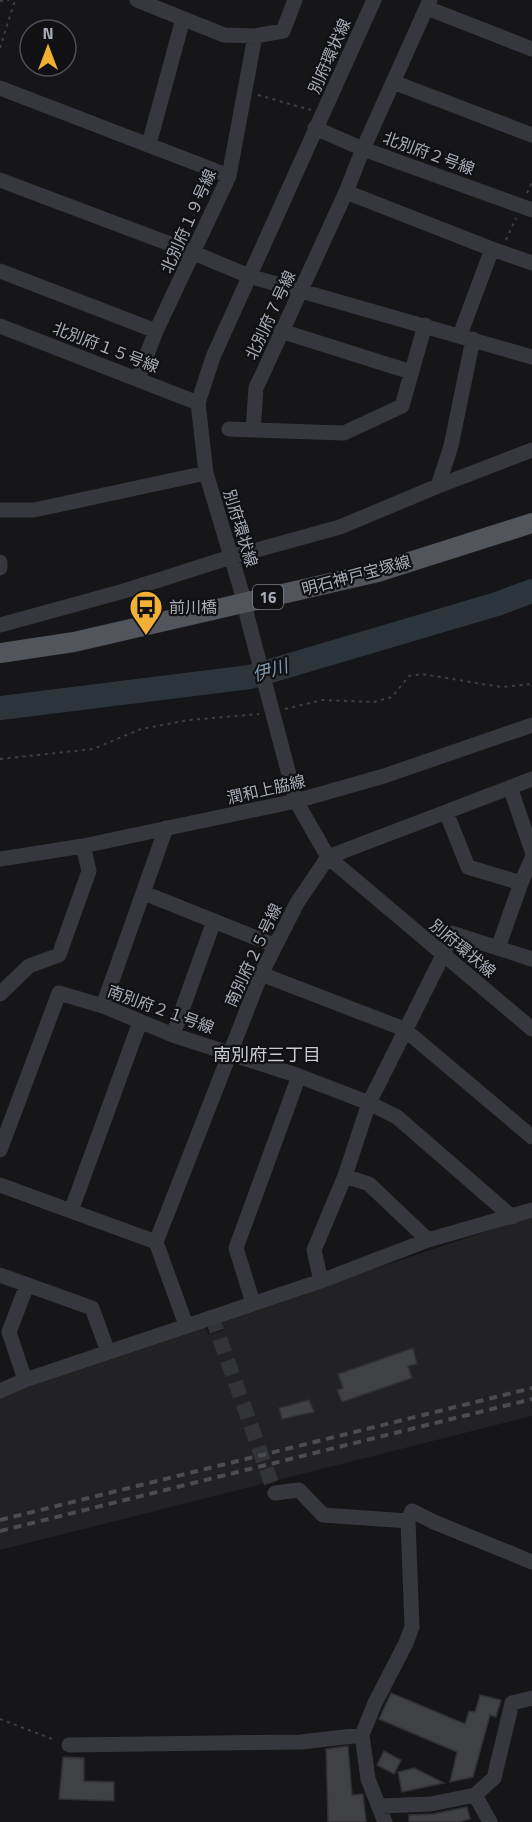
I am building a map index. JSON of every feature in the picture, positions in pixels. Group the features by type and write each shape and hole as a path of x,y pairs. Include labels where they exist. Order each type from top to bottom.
{"main road":[{"name":"明石神戸宝塚線","path":"0,653 74,642 246,610 378,572 532,523"}],"street":[{"path":"138,0 224,35 255,36 283,31 295,0"},
{"name":"別府環状線","path":"374,0 213,357 198,403 206,473 246,610 296,801 328,857 532,1029"},
{"path":"429,4 532,49"},
{"name":"北別府７号線","path":"253,430 255,388 302,290 363,148 429,4"},
{"path":"149,144 183,20"},
{"name":"北別府１９号線","path":"138,378 156,331 230,176 255,36"},
{"path":"393,82 532,135"},
{"path":"0,88 230,176"},
{"name":"北別府２号線","path":"315,128 526,208"},
{"path":"0,180 249,276 532,357"},
{"path":"346,192 532,263"},
{"path":"438,486 451,446 466,337 496,250"},
{"path":"0,271 156,331"},
{"path":"229,429 344,434 402,406 425,325"},
{"name":"北別府１５号線","path":"0,326 198,403"},
{"path":"281,331 411,372"},
{"path":"0,625 340,527 532,450"},
{"path":"0,510 34,510 206,473"},
{"path":"0,562 0,568"},
{"name":"潤和上脇線","path":"0,859 83,846 296,801 384,776 532,725"},
{"path":"328,857 532,779"},
{"path":"510,787 532,851"},
{"path":"446,812 468,867 521,883"},
{"path":"103,1006 166,828"},
{"path":"0,994 29,966 59,955 88,871 83,846"},
{"name":"南別府２５号線","path":"156,1242 261,974 297,903 328,857"},
{"path":"498,948 532,858"},
{"path":"144,894 274,945"},
{"path":"173,1035 214,921"},
{"path":"321,1281 314,1250 345,1176 369,1103 443,955 451,933 532,959"},
{"path":"261,974 404,1029 532,1137"},
{"name":"南別府２１号線","path":"0,1150 59,993 103,1006 173,1035 299,1076 369,1103 397,1117 512,1217"},
{"path":"71,1211 140,1022"},
{"path":"253,1303 236,1248 299,1076"},
{"path":"345,1176 369,1184 428,1240"},
{"path":"0,1185 156,1242 186,1325"},
{"path":"0,1391 186,1325 321,1281 428,1240 532,1210"},
{"path":"0,1275 92,1308 108,1352"},
{"path":"26,1380 9,1332 27,1284"},
{"path":"274,1493 299,1490 323,1515 408,1521"},
{"path":"385,1822 368,1779 362,1735 412,1627 408,1521 412,1510 434,1522 532,1562"},
{"path":"379,1806 431,1804 476,1796 494,1778 512,1703 532,1698"},
{"path":"69,1745 300,1742 362,1735"},
{"path":"476,1796 490,1822"}],"path":[{"path":"0,1 9,0"},
{"path":"0,48 15,0"},
{"path":"244,91 323,113"},
{"path":"496,250 526,208"},
{"path":"0,759 93,748 141,729 189,720 272,712 322,700 374,702 392,697 409,676 422,674 501,687 532,684"},
{"path":"0,1719 69,1745"}],"shaded area":[{"path":"532,1216 532,1416 0,1550 0,1398 16,1390 204,1327 209,1335 224,1330 222,1320"}],"building":[{"path":"413,1348 417,1364 408,1366 412,1378 342,1402 337,1390 343,1388 338,1374"},
{"path":"309,1400 314,1412 282,1419 279,1408"},
{"path":"391,1693 465,1724 469,1711 475,1712 480,1695 501,1700 496,1717 490,1715 473,1777 450,1782 457,1752 379,1719"},
{"path":"348,1746 352,1795 363,1794 366,1822 328,1822 326,1749"},
{"path":"384,1751 401,1760 394,1774 377,1765"},
{"path":"63,1757 84,1758 84,1781 114,1782 114,1801 59,1799"},
{"path":"414,1768 444,1783 402,1792 398,1772"},
{"path":"467,1807 470,1819 459,1822 409,1822 409,1815 433,1814"}],"waterway":[{"name":"伊川","path":"0,708 250,677 497,604 532,591"}],"tunnel":[{"path":"212,1317 275,1493"}],"railway":[{"path":"0,1520 532,1388"},
{"path":"0,1531 532,1399"}],"place":[{"name":"前川橋","path":"146,636"}],"district":[{"name":"南別府三丁目","path":"267,1054"}]}
